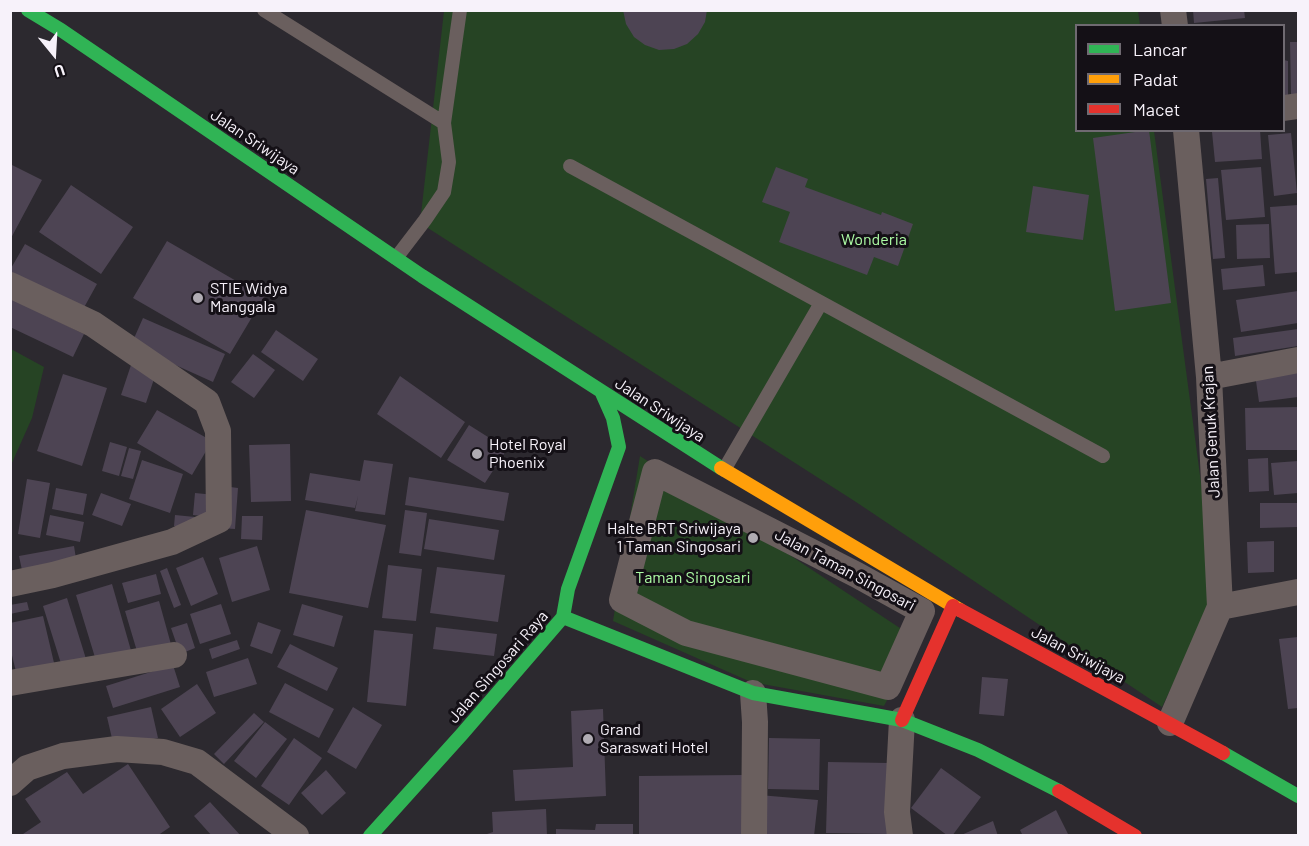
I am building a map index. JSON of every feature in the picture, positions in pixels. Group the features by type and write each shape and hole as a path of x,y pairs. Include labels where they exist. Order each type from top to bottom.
{"main road":[{"name":"Jalan Sriwijaya","path":"28,10 61,30 395,258 724,470 953,606 1170,723 1299,796"},
{"path":"601,392 613,418 619,447 655,426"},
{"name":"Jalan Singosari Raya","path":"370,836 563,617 568,589 619,447"},
{"path":"902,720 953,606"},
{"path":"563,617 753,693 902,720 978,750 1052,787 1135,836"},
{"path":"1052,787 1070,811"}],"street":[{"name":"Jalan Genuk Krajan","path":"1170,723 1220,607 1209,377 1186,132"},
{"path":"10,285 93,324 207,402 218,431 219,520 172,543 53,575 10,584"},
{"path":"1209,377 1299,360"},
{"name":"Jalan Taman Singosari","path":"655,472 846,569 922,611 888,687 686,633 622,600 655,472"},
{"path":"1220,607 1299,592"},
{"path":"10,683 174,655"},
{"path":"753,693 754,836"},
{"path":"900,836 897,812 902,720"},
{"path":"10,783 27,768 63,756 117,748 163,752 196,762 296,836"}],"lane":[{"path":"264,10 444,123"},
{"path":"395,258 444,192 449,162 444,123 460,10"},
{"path":"570,166 1103,456"},
{"path":"724,470 821,303"}],"green space":[{"name":"Wonderia","path":"444,11 1138,11 1140,24 1075,24 1075,132 1154,132 1216,595 1162,707 856,502 420,223"},
{"path":"11,349 44,367 32,418 11,465"},
{"name":"Taman Singosari","path":"640,456 918,640 884,706 751,682 613,621"}],"building":[{"path":"623,10 707,10 705,22 698,34 687,44 674,49 659,50 645,45 634,37 626,24"},
{"path":"1193,10 1244,10 1245,18 1194,23"},
{"path":"1290,42 1298,42 1298,94 1291,94"},
{"path":"1285,60 1288,61 1288,98 1285,98"},
{"path":"1149,132 1171,303 1115,311 1093,138"},
{"path":"1212,132 1260,132 1262,159 1215,162"},
{"path":"1291,133 1297,193 1274,196 1268,135"},
{"path":"10,164 42,180 10,240"},
{"path":"776,167 808,179 805,187 881,215 882,212 913,224 898,266 874,257 867,275 779,242 790,212 762,202"},
{"path":"1261,167 1265,217 1226,220 1221,170"},
{"path":"1218,178 1225,258 1213,259 1206,179"},
{"path":"71,185 133,227 101,274 39,232"},
{"path":"1033,186 1089,195 1083,240 1026,232"},
{"path":"1298,205 1298,272 1275,274 1270,207"},
{"path":"1269,224 1270,258 1237,259 1236,225"},
{"name":"STIE Widya Manggala","path":"167,241 264,297 230,354 133,298"},
{"path":"25,244 97,284 81,313 10,274"},
{"path":"1263,265 1265,286 1223,290 1221,269"},
{"path":"1298,291 1298,323 1241,332 1236,300"},
{"path":"10,298 84,334 73,357 10,327"},
{"path":"143,318 225,354 213,382 131,345"},
{"path":"1298,329 1298,346 1235,356 1233,338"},
{"path":"276,330 318,359 303,381 261,352"},
{"path":"253,354 275,370 254,398 231,382"},
{"path":"131,365 156,373 146,403 121,395"},
{"path":"1298,368 1298,397 1259,402 1255,374"},
{"path":"63,374 107,388 82,466 37,451"},
{"path":"400,376 465,422 441,458 377,414"},
{"path":"1298,407 1298,450 1246,450 1245,408"},
{"path":"157,410 212,441 192,475 137,443"},
{"name":"Hotel Royal Phoenix","path":"469,425 507,449 485,483 447,460"},
{"path":"110,442 127,447 119,476 102,471"},
{"path":"290,444 291,501 251,502 249,445"},
{"path":"129,448 141,451 133,479 121,476"},
{"path":"1268,458 1269,491 1249,492 1248,459"},
{"path":"142,460 183,474 170,513 129,499"},
{"path":"364,460 393,464 385,515 355,511 358,496 355,508 305,500 310,473 360,481"},
{"path":"1298,461 1298,493 1274,495 1271,463"},
{"path":"409,477 509,493 504,521 405,505"},
{"path":"27,479 50,483 40,538 18,534"},
{"path":"223,486 238,488 235,529 220,528"},
{"path":"56,488 87,494 83,515 52,509"},
{"path":"101,493 131,504 122,526 92,515"},
{"path":"195,493 215,495 212,517 193,515"},
{"path":"1260,503 1298,503 1298,527 1260,528"},
{"path":"306,510 386,525 368,608 289,593"},
{"path":"405,510 427,513 421,556 399,553"},
{"path":"50,515 84,522 80,542 46,535"},
{"path":"175,515 195,517 194,527 174,526"},
{"path":"242,516 263,516 262,540 241,539"},
{"path":"429,519 499,530 494,560 424,549"},
{"path":"1274,541 1274,572 1248,573 1247,542"},
{"path":"74,546 77,565 23,575 19,556"},
{"path":"257,546 270,590 232,602 219,558"},
{"path":"203,557 218,594 191,606 176,568"},
{"path":"388,565 422,569 416,621 382,618"},
{"path":"437,567 505,575 498,622 430,613"},
{"path":"167,568 181,605 174,608 160,571"},
{"path":"156,574 161,594 128,603 122,583"},
{"path":"112,584 132,654 97,664 76,595"},
{"path":"67,598 87,662 63,670 43,606"},
{"path":"159,601 172,648 139,658 125,611"},
{"path":"27,602 29,610 10,614 10,605"},
{"path":"221,604 231,634 200,644 190,614"},
{"path":"302,604 343,616 334,647 293,635"},
{"path":"43,616 55,667 17,676 10,647 10,623"},
{"path":"258,622 281,630 272,654 250,646"},
{"path":"187,623 195,648 180,654 171,628"},
{"path":"436,627 497,634 494,656 433,649"},
{"path":"374,630 413,634 406,706 367,702"},
{"path":"1298,637 1298,708 1288,709 1279,639"},
{"path":"237,640 240,649 212,659 209,649"},
{"path":"290,644 338,668 327,691 277,667"},
{"path":"248,658 257,684 214,697 206,672"},
{"path":"173,665 180,687 113,708 106,686"},
{"path":"982,677 1008,679 1004,716 979,714"},
{"path":"285,683 334,709 319,738 269,712"},
{"path":"197,684 216,713 180,737 161,709"},
{"path":"151,707 158,738 114,747 107,717"},
{"path":"353,707 382,725 356,769 327,752"},
{"name":"Grand Saraswati Hotel","path":"603,709 606,796 515,801 513,770 573,767 571,711"},
{"path":"254,713 264,722 224,764 214,754"},
{"path":"265,722 287,739 256,778 234,761"},
{"path":"294,738 322,758 289,805 261,786"},
{"path":"769,738 820,739 819,790 768,789"},
{"path":"828,762 889,763 887,834 826,833"},
{"path":"128,764 170,827 157,836 20,836 41,822 25,799 67,772 83,794"},
{"path":"941,768 981,797 952,836 948,836 911,808"},
{"path":"326,770 346,793 322,815 301,793"},
{"path":"743,775 743,836 639,836 639,776"},
{"path":"759,795 818,800 814,836 756,836"},
{"path":"210,802 241,836 212,836 194,816"},
{"path":"546,809 547,836 481,836 493,832 492,812"},
{"path":"1056,810 1069,836 1023,836 1020,830"},
{"path":"993,821 998,836 959,836"},
{"path":"596,824 633,824 633,836 556,836 556,829 595,830"}],"traffic: fast":[{"path":"28,10 61,30 422,276 721,468"},
{"path":"370,836 563,617 568,589 619,447 613,418 601,391"},
{"path":"563,617 753,693 902,720 978,750 1059,791"},
{"path":"1223,753 1298,796"}],"traffic: slow":[{"path":"721,468 960,610"}],"traffic: jam":[{"path":"902,720 953,606"},
{"path":"960,610 1223,753"},
{"path":"1059,791 1135,836"}],"place":[{"name":"STIE Widya Manggala","path":"198,298"},
{"name":"Hotel Royal Phoenix","path":"477,454"},
{"name":"Halte BRT Sriwijaya 1 Taman Singosari","path":"753,538"},
{"name":"Grand Saraswati Hotel","path":"588,739"}]}
